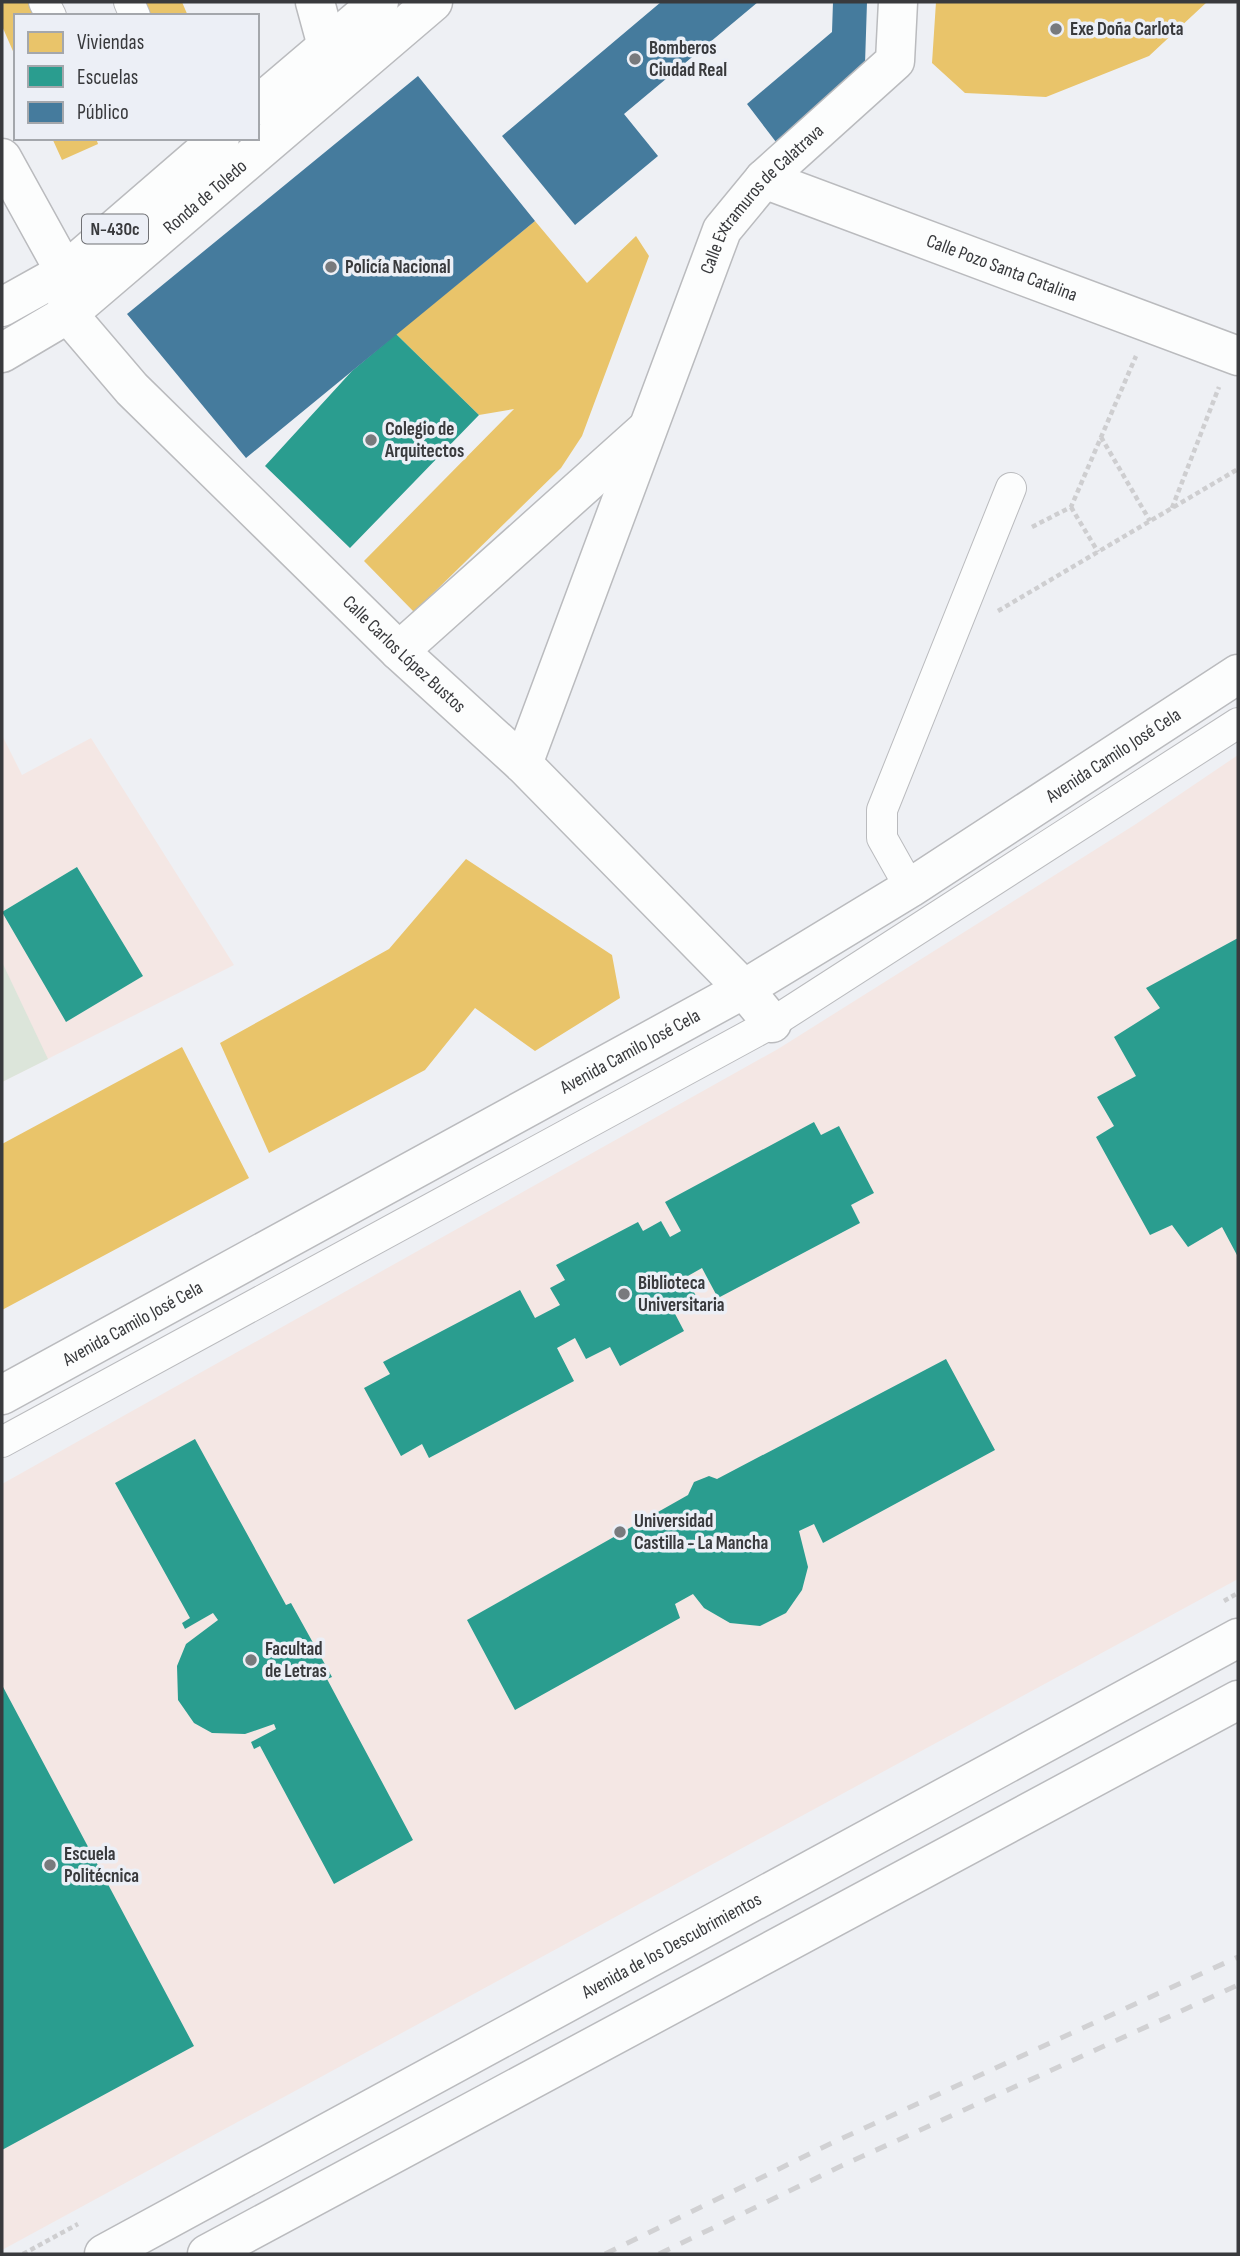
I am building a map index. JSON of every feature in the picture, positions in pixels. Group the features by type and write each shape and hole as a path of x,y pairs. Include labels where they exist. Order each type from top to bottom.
{"main road":[{"path":"315,2 327,46"},
{"path":"259,104 379,2"},
{"name":"Ronda de Toledo","path":"2,353 68,314 433,2"},
{"name":"Calle Extramuros de Calatrava","path":"523,764 652,425 722,230 764,179 895,61 898,2"},
{"name":"Ronda de Toledo","path":"2,307 65,272 218,140"},
{"path":"2,158 65,272 68,314"},
{"name":"Calle Pozo Santa Catalina","path":"764,179 1235,354"},
{"name":"Calle Carlos López Bustos","path":"68,314 132,389 399,651 523,764 744,989 772,1023"},
{"name":"Calle Extramuros de Calatrava","path":"399,651 652,425"},
{"name":"Avenida Camilo José Cela","path":"2,1395 744,989 910,888 1238,674"},
{"name":"Avenida de los Descubrimientos","path":"104,2254 1238,1638"},
{"path":"207,2254 1238,1700"}],"street":[{"path":"910,888 882,838 882,810 1012,488"},
{"name":"Avenida Camilo José Cela","path":"2,1441 772,1023 1238,723"}],"path":[{"path":"1029,528 1071,507 1150,323"},
{"path":"1172,508 1235,354"},
{"path":"1101,437 1150,521"},
{"path":"994,604 990,616 1238,469"},
{"path":"1071,507 1098,552"}],"shaded area":[{"path":"2,735 22,775 91,738 234,965 2,1082"},
{"name":"Universidad Castilla - La Mancha","path":"1238,755 1238,1579 2,2250 2,1484 778,1049 1136,824"},
{"path":"2,962 48,1059 2,1082"}],"building: Viviendas":[{"path":"2,2 35,2 40,14 14,14 14,53 2,26"},
{"path":"138,2 182,2 187,14 143,14"},
{"name":"Exe Doña Carlota","path":"936,2 1207,2 1149,56 1046,97 965,93 932,63"},
{"path":"53,140 97,140 98,144 62,160"},
{"path":"535,221 587,283 636,236 649,256 582,436 561,468 414,612 364,561 514,409 479,415 396,334"},
{"path":"466,859 612,955 620,998 535,1051 475,1008 425,1070 269,1153 220,1043 389,949"},
{"path":"182,1047 249,1178 2,1310 2,1144"}],"building: Escuelas":[{"name":"Colegio de Arquitectos","path":"396,334 479,415 350,548 265,466 352,371"},
{"path":"77,867 143,976 66,1022 2,912"},
{"path":"1238,938 1238,1257 1222,1227 1188,1247 1172,1225 1150,1235 1096,1137 1114,1126 1097,1097 1136,1076 1114,1037 1160,1008 1146,988"},
{"name":"Biblioteca Universitaria","path":"814,1122 821,1135 839,1126 874,1193 851,1205 860,1223 718,1298 702,1268 686,1277 697,1298 673,1310 684,1331 620,1366 610,1347 586,1359 575,1338 557,1348 574,1381 429,1458 422,1444 401,1456 364,1388 390,1374 383,1362 520,1290 535,1318 560,1305 550,1288 565,1280 556,1265 638,1222 643,1231 661,1221 670,1237 681,1231 665,1202"},
{"path":"946,1359 995,1450 823,1543 814,1524 799,1531 808,1567 802,1590 786,1613 760,1626 730,1623 704,1608 693,1594 675,1604 680,1618 515,1710 467,1620 688,1495 694,1482 709,1476 717,1479"},
{"name":"Facultad de Letras","path":"195,1439 286,1605 291,1603 332,1677 327,1679 413,1840 334,1884 260,1746 254,1749 251,1742 276,1729 274,1724 245,1734 212,1733 194,1723 178,1700 177,1666 186,1644 218,1620 213,1613 185,1629 182,1623 190,1618 115,1483"},
{"name":"Escuela Politécnica","path":"2,1685 194,2046 2,2150"}],"building: Público":[{"path":"661,2 758,2 624,114 658,156 575,225 502,136"},
{"path":"833,2 867,2 865,64 776,142 747,104 832,32"},
{"name":"Policía Nacional","path":"418,76 535,221 246,458 127,314"}],"railway":[{"path":"605,2254 836,2141 1238,1957"},
{"path":"659,2254 839,2167 1238,1985"}],"place":[{"name":"Exe Doña Carlota","path":"1056,29"},
{"name":"Bomberos Ciudad Real","path":"635,59"},
{"name":"Policía Nacional","path":"331,267"},
{"name":"Colegio de Arquitectos","path":"371,440"},
{"name":"Biblioteca Universitaria","path":"624,1294"},
{"name":"Universidad Castilla - La Mancha","path":"620,1532"},
{"name":"Facultad de Letras","path":"251,1660"},
{"name":"Escuela Politécnica","path":"50,1865"}]}
